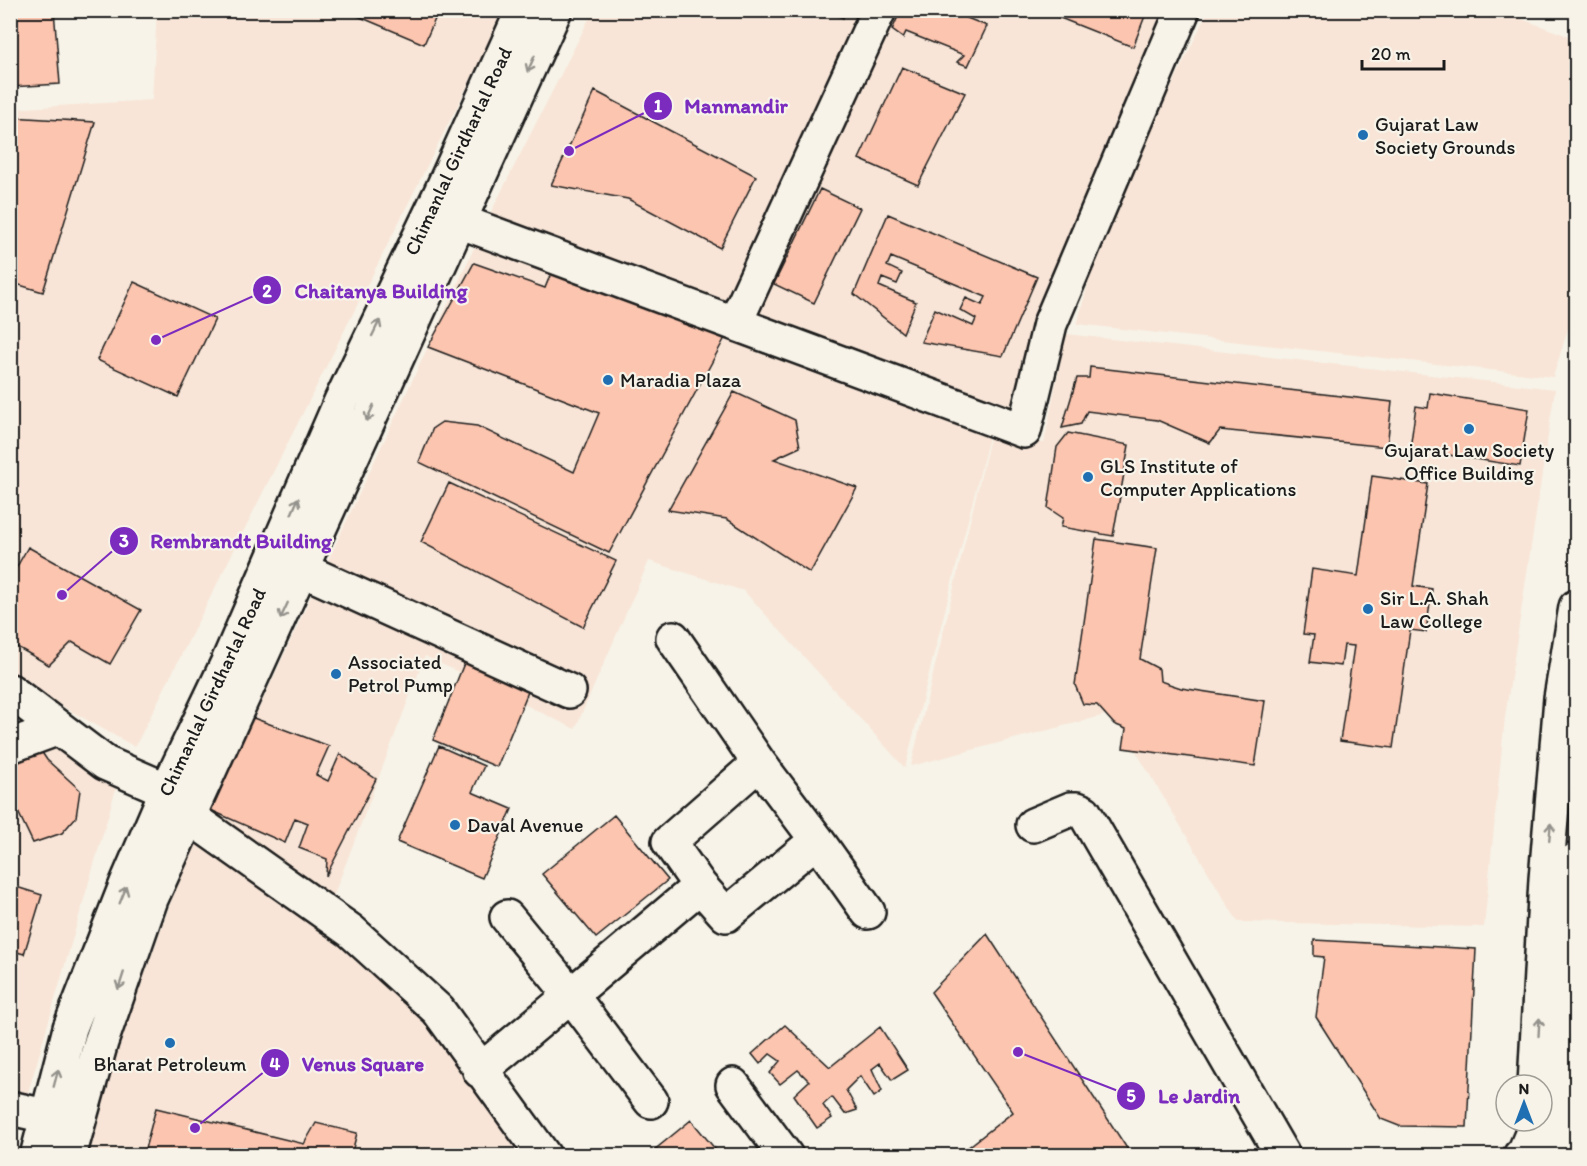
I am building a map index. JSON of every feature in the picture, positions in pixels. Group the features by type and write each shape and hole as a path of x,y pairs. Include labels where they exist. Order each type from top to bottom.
{"street":[{"name":"Chimanlal Girdharlal Road","path":"37,1155 70,1028 167,790 228,662 341,401 441,192 523,10"},
{"name":"Chimanlal Girdharlal Road","path":"69,1155 101,1042 126,966 187,815 303,570 369,415 555,10"},
{"path":"735,323 879,10"},
{"path":"459,221 1024,431 1050,324 1183,10"},
{"path":"303,570 569,691"},
{"path":"1536,1073 1546,879 1561,698 1576,607"},
{"path":"673,638 759,764 868,912"},
{"path":"10,691 105,763 167,790"},
{"path":"10,746 59,728"},
{"path":"759,764 669,842 700,886 726,915 817,840"},
{"path":"1033,825 1077,808 1084,812 1283,1155"},
{"path":"187,815 351,931 438,1010 480,1071 544,1155"},
{"path":"1522,1154 1536,1150 1559,1155 1566,1002 1576,860"},
{"path":"480,1071 700,886"},
{"path":"507,917 571,995 651,1101"},
{"path":"1566,1002 1576,1039"},
{"path":"733,1085 786,1155"},
{"path":"10,1108 46,1116"},
{"path":"1522,1154 1532,1133"}],"shaded area":[{"path":"157,11 505,11 135,747 46,697 11,671 10,109 152,100"},
{"path":"593,11 1193,11 1012,433 991,429 905,768 744,591 649,561 575,729 425,656 333,897 210,813 490,214"},
{"name":"Gujarat Law Society Grounds","path":"1208,11 1500,11 1576,39 1576,304 1553,377 1077,324 1103,230"},
{"path":"1066,334 1555,389 1505,717 1484,927 1238,922 1113,713 911,766 991,434 1044,443"},
{"path":"56,734 119,778 10,1155 10,754"},
{"path":"195,835 341,941 433,1023 530,1156 85,1156 90,1126"}],"building":[{"path":"10,10 54,10 60,84 10,87"},
{"path":"354,10 439,10 424,44 353,14"},
{"path":"824,10 846,10 843,18"},
{"path":"901,10 947,10 987,26 968,66 957,62 964,55 906,32 903,38 892,30"},
{"path":"1040,10 1132,10 1145,16 1133,47"},
{"path":"902,67 965,93 918,185 859,159"},
{"path":"595,91 756,176 720,248 628,199 551,185"},
{"path":"10,117 95,122 43,292 16,284 10,234"},
{"path":"820,189 860,208 814,303 774,284"},
{"path":"888,214 1037,277 1003,356 921,342 935,309 973,326 976,319 960,310 966,298 982,305 986,297 891,257 887,266 902,273 897,284 882,278 879,286 916,302 903,333 854,294"},
{"name":"Maradia Plaza","path":"474,263 545,288 554,266 726,336 609,553 419,462 433,428 442,422 477,426 574,472 599,413 428,347"},
{"path":"134,282 215,319 178,397 97,360"},
{"path":"1090,367 1392,402 1387,447 1220,430 1210,443 1157,420 1087,411 1081,424 1062,428 1077,378 1089,378"},
{"path":"734,392 795,420 800,447 774,459 857,488 810,573 727,519 668,510"},
{"name":"Gujarat Law Society Office Building","path":"1430,393 1529,409 1520,466 1410,449 1416,406 1428,408"},
{"name":"GLS Institute of Computer Applications","path":"1068,433 1129,445 1113,536 1061,527 1063,518 1048,508 1057,447"},
{"name":"Sir L.A. Shah Law College","path":"1372,476 1428,484 1413,586 1432,589 1426,632 1410,630 1393,748 1340,741 1354,646 1344,645 1341,666 1310,662 1314,635 1303,634 1312,569 1358,576"},
{"path":"449,483 616,561 583,627 421,542"},
{"path":"1096,539 1157,548 1140,659 1159,669 1160,681 1181,688 1265,701 1255,766 1123,748 1126,729 1114,724 1097,705 1083,704 1075,685"},
{"path":"28,547 141,610 110,664 72,642 49,665 10,643 10,579"},
{"path":"465,661 530,687 497,767 433,740"},
{"path":"248,716 329,746 316,775 328,781 340,754 376,779 326,876 327,859 299,848 308,823 295,818 285,843 206,808"},
{"name":"Daval Avenue","path":"439,746 484,766 472,792 512,809 482,878 397,842"},
{"path":"39,748 47,760 80,790 76,817 62,833 33,843 10,795 10,758"},
{"path":"614,815 668,880 596,938 542,874"},
{"path":"10,885 42,895 24,954 10,950"},
{"path":"987,934 1132,1156 957,1156 1013,1112 931,992"},
{"path":"1314,940 1476,949 1467,1127 1399,1126 1381,1119 1316,1017 1324,957 1314,956"},
{"path":"785,1025 830,1067 880,1027 908,1070 892,1080 880,1063 872,1069 882,1091 874,1097 860,1076 846,1090 857,1110 845,1114 832,1097 823,1105 832,1118 817,1128 794,1095 809,1081 798,1070 780,1084 770,1073 780,1061 770,1054 760,1064 752,1054"},
{"path":"156,1108 304,1144 316,1123 357,1133 351,1156 143,1156"},
{"path":"691,1120 721,1156 647,1156"}],"place":[{"name":"Gujarat Law Society Grounds","path":"1363,135"},
{"name":"Manmandir","path":"569,151"},
{"name":"Chaitanya Building","path":"156,340"},
{"name":"Maradia Plaza","path":"608,380"},
{"name":"Gujarat Law Society Office Building","path":"1469,429"},
{"name":"GLS Institute of Computer Applications","path":"1088,477"},
{"name":"Rembrandt Building","path":"62,595"},
{"name":"Sir L.A. Shah Law College","path":"1368,609"},
{"name":"Associated Petrol Pump","path":"336,674"},
{"name":"Daval Avenue","path":"455,825"},
{"name":"Bharat Petroleum","path":"170,1043"},
{"name":"Le Jardin","path":"1018,1052"},
{"name":"Venus Square","path":"195,1128"}]}
